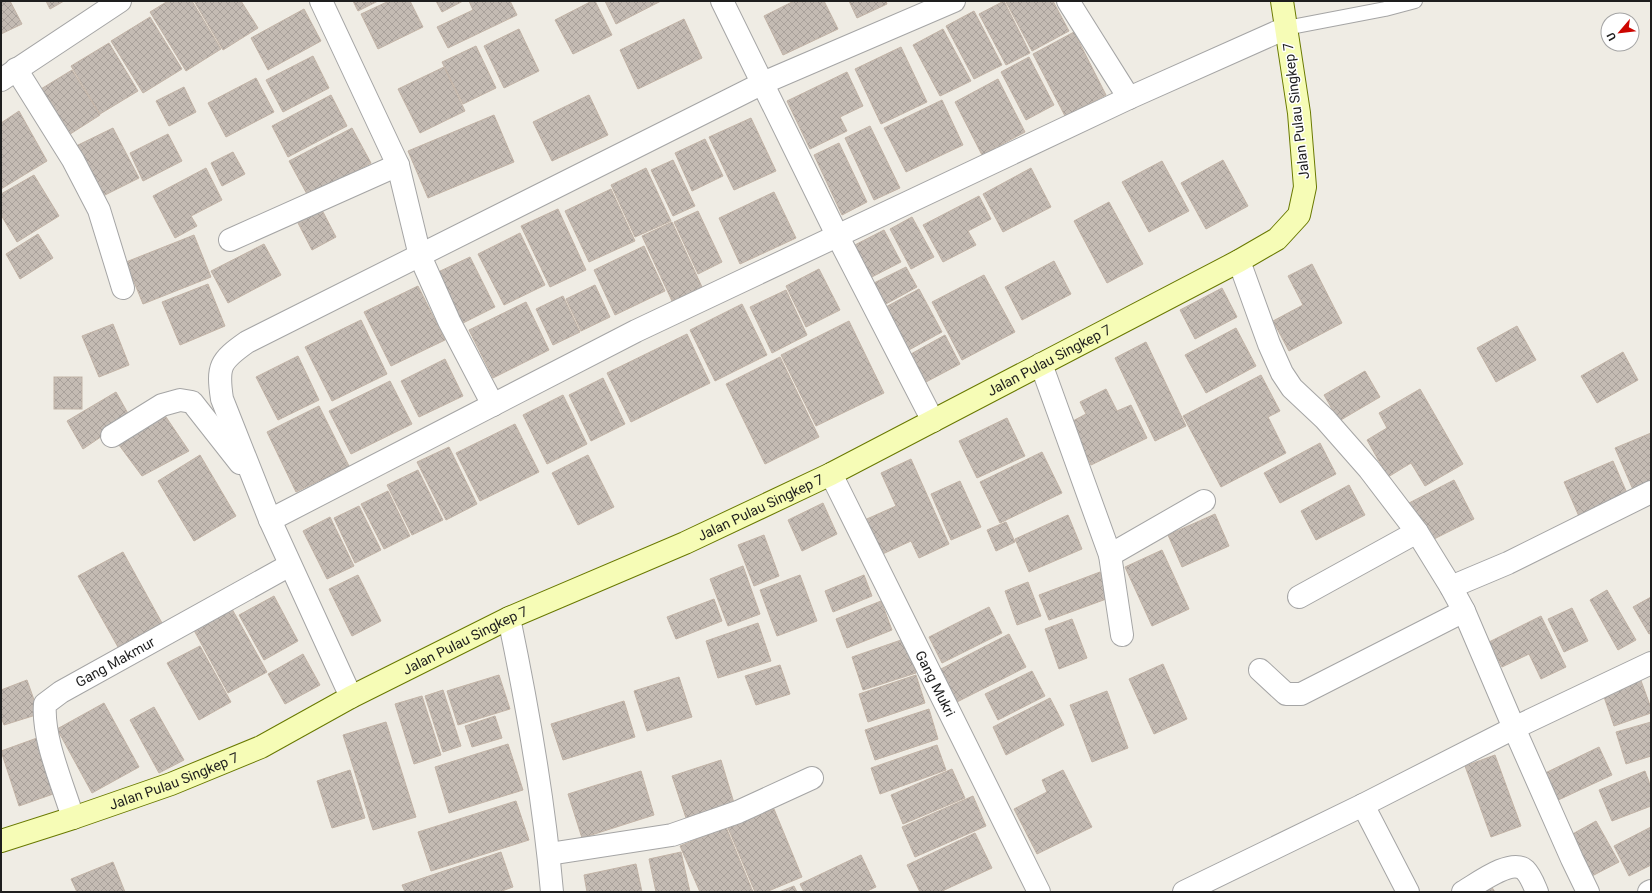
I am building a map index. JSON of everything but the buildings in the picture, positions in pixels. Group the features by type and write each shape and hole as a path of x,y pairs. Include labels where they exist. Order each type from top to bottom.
{"street":[{"path":"120,1 9,74 73,160 99,210 123,288"},
{"path":"321,1 398,165 420,256 449,321 493,405"},
{"path":"722,1 837,235 934,421"},
{"path":"351,697 270,520 222,399 219,380 221,367 225,359 232,352 247,342 763,83 954,1"},
{"path":"1068,1 1129,98"},
{"name":"Jalan Pulau Singkep 7","path":"1,841 172,784 261,747 351,697 509,618 685,543 831,474 1239,261 1277,239 1299,215 1305,187 1299,113 1282,1"},
{"path":"270,520 636,331 1129,98 1286,28"},
{"path":"230,240 398,165"},
{"path":"1239,261 1269,344 1282,372 1292,388 1325,419 1369,469 1417,532 1451,587 1464,611 1514,728 1588,892"},
{"path":"1041,364 1110,555 1122,636"},
{"path":"112,436 162,405 180,400 192,402 256,485"},
{"name":"Gang Mukri","path":"831,474 1039,892"},
{"path":"1451,587 1508,563 1651,492"},
{"path":"1110,555 1204,501"},
{"path":"1299,597 1417,532"},
{"name":"Gang Makmur","path":"73,818 47,737 44,716 45,704 61,692 290,565"},
{"path":"1260,670 1286,694 1301,694 1464,611"},
{"path":"509,618 533,744 549,854 552,892"},
{"path":"1184,892 1363,805 1514,728 1651,663"},
{"path":"549,854 672,835 738,812 812,778"},
{"path":"1363,805 1408,892"},
{"path":"1464,892 1504,869 1515,866 1525,870 1532,880 1537,892"}],"lane":[{"path":"1286,28 1384,9 1415,1"}]}
